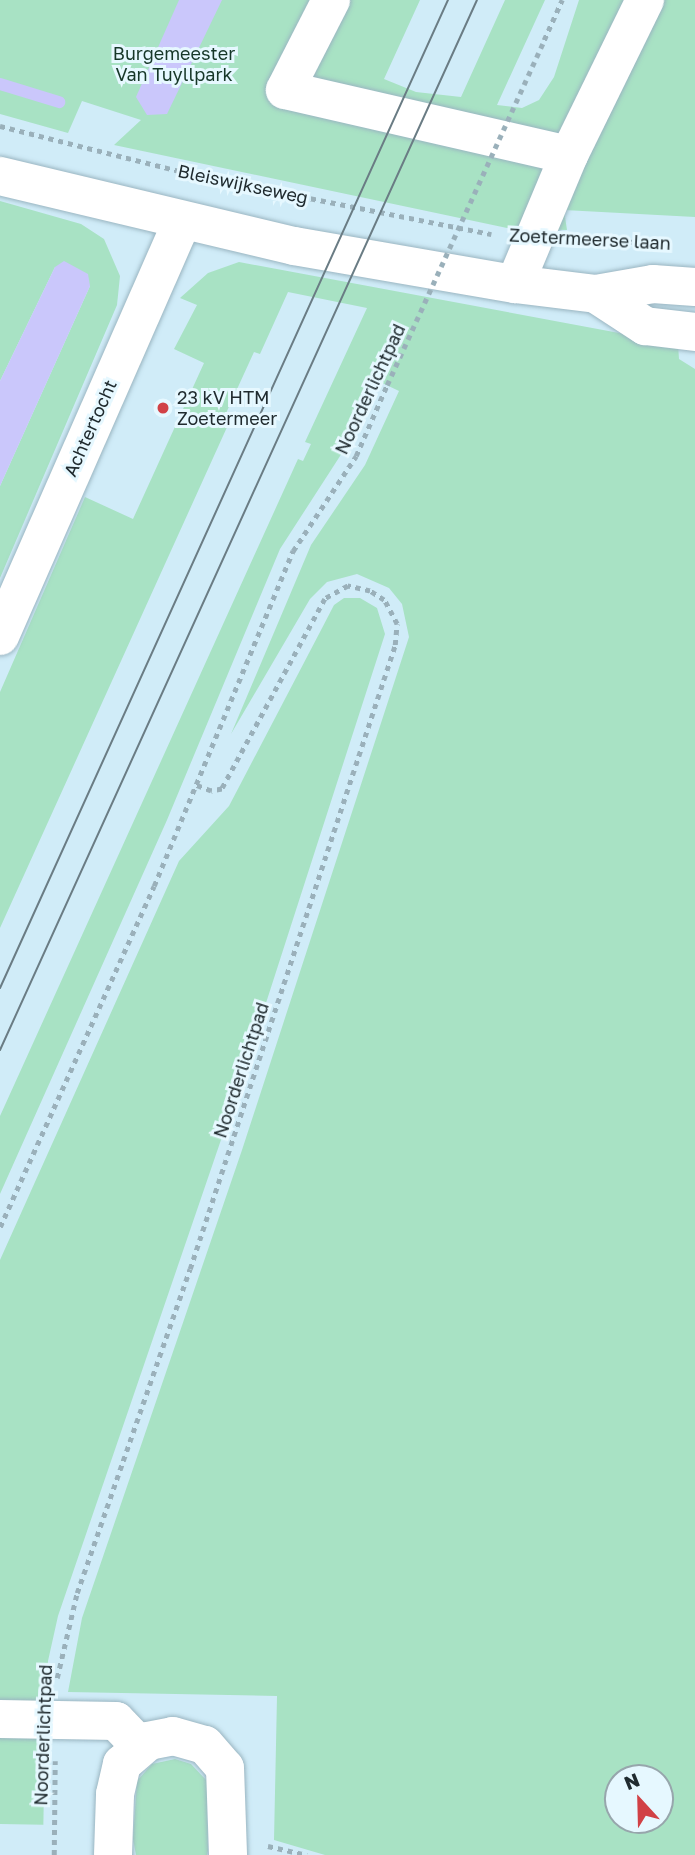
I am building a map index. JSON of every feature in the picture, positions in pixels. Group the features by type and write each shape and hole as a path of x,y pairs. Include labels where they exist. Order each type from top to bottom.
{"street":[{"path":"331,0 285,90 569,155"},
{"path":"514,285 569,155 645,0"},
{"path":"0,176 182,221 514,285 596,294 653,284 695,287"},
{"name":"Achtertocht","path":"0,636 182,221"},
{"path":"596,294 645,326 695,332"},
{"path":"0,1719 116,1721 140,1746"},
{"path":"113,1855 116,1783 122,1764 140,1746 156,1738 182,1736 198,1741 217,1756 229,1788 228,1855"}],"path":[{"name":"Noorderlichtpad","path":"0,1227 195,785 293,551 356,456 562,0"},
{"name":"Bleiswijkseweg","path":"0,126 203,177 489,234"},
{"name":"Zoetermeerse laan","path":"489,234 535,239 653,243"},
{"name":"Noorderlichtpad","path":"54,1855 58,1667 71,1612 194,1256 395,645 397,624 384,600 370,591 348,586 325,599 222,789 211,791 195,785"}],"green space":[{"name":"Burgemeester Van Tuyllpark","path":"0,0 420,0 384,79 416,92 461,97 505,0 545,0 497,105 522,108 539,100 554,77 579,0 695,0 695,217 564,210 567,230 507,228 114,145 141,120 82,101 68,133 0,114"},
{"path":"0,201 81,224 104,239 120,276 117,305 0,578 0,486 90,286 55,267 0,381"},
{"path":"239,262 678,344 679,359 695,369 695,1855 325,1855 274,1840 277,1696 68,1692 82,1618 242,1150 409,637 402,604 389,588 357,574 327,582 310,599 231,734 311,545 365,465 399,391 376,380 342,453 280,549 167,820 0,1194 0,1116 298,459 303,461 311,444 305,442 367,308 288,292 260,354 254,352 222,422 228,425 0,928 0,692 85,497 133,519 204,363 174,349 197,305 180,298 208,273"},
{"path":"344,598 360,598 377,608 385,634 236,1096 58,1616 48,1661 46,1707 0,1705 0,1260 179,861 229,806 334,605"},
{"path":"0,1731 45,1732 43,1825 0,1824"},
{"path":"175,1759 191,1764 207,1781 207,1855 136,1855 133,1839 137,1781 152,1764"}],"water":[{"path":"179,0 222,0 167,114 147,115 136,97"},
{"path":"64,261 88,274 90,286 0,486 0,381 55,267"}],"waterway":[{"path":"0,84 59,102"}],"tram line":[{"path":"0,988 448,0"},
{"path":"0,1050 477,0"}],"place":[{"name":"23 kV HTM Zoetermeer","path":"163,408"}]}
